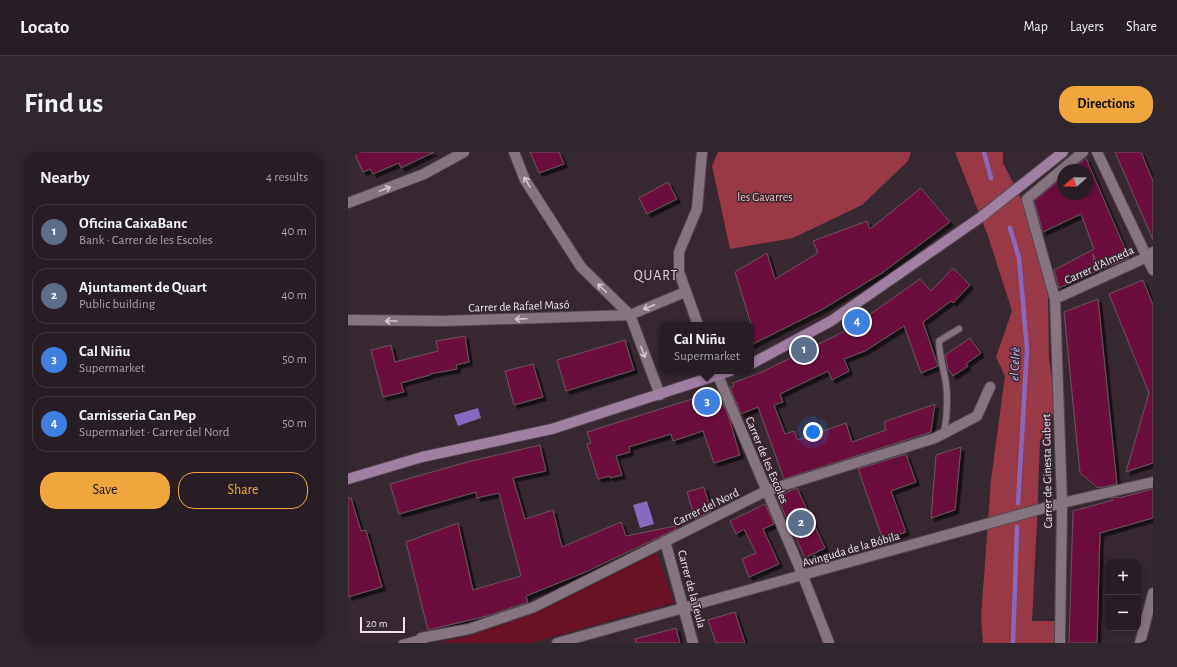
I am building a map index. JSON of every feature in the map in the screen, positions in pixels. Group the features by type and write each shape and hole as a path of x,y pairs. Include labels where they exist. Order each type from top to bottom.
{"main road":[{"path":"754,362 831,321 981,217 1063,152"},
{"path":"348,479 422,457 552,429 660,395 714,374"}],"street":[{"path":"348,203 424,174 464,152"},
{"path":"514,152 525,180 581,267 630,315 660,395"},
{"path":"697,322 679,272 679,252 697,209 702,152"},
{"name":"Carrer de Ginesta Gubert","path":"1060,643 1062,503 1055,299 1027,199 1083,152"},
{"path":"1097,152 1150,254 1153,270"},
{"name":"Carrer d'Almeda","path":"1055,299 1150,254"},
{"name":"Carrer de Rafael Masó","path":"348,320 444,321 630,315 685,292"},
{"name":"Carrer de les Escoles","path":"717,374 803,576 829,643"},
{"name":"Carrer del Nord","path":"421,640 469,629 534,607 766,491 935,438 978,416 990,387"},
{"name":"Avinguda de la Bóbila","path":"556,643 803,576 1062,503 1153,482"},
{"name":"Carrer de la Teula","path":"665,542 693,643"},
{"path":"1140,643 1153,593"}],"lane":[{"path":"944,433 947,415 946,384 939,354 939,341 959,329"},
{"path":"402,643 421,640"}],"shaded area":[{"path":"478,408 481,418 458,426 454,415"},
{"path":"647,501 654,524 640,528 633,505"},
{"path":"657,553 674,603 531,643 439,643 469,636 536,613"}],"green space":[{"name":"les Gavarres","path":"718,152 911,152 908,161 862,205 793,238 730,249 712,166"},
{"path":"955,152 1003,152 1003,163 1025,206 1048,294 1049,359 1056,407 1040,441 1032,621 1055,621 1054,643 983,643 981,618 991,480 1005,376 996,357 1012,311 988,236"}],"building":[{"path":"354,152 434,152 401,168 399,163 373,174 370,169 363,172"},
{"path":"530,152 559,152 564,164 539,173"},
{"path":"1115,152 1141,152 1153,181 1153,240"},
{"path":"1086,158 1089,164 1079,164"},
{"path":"1093,174 1129,258 1100,270 1093,254 1095,272 1059,288 1054,270 1094,249 1081,214 1043,232 1034,201 1057,182 1057,200 1093,200"},
{"path":"668,182 677,199 647,214 639,198"},
{"path":"921,188 950,222 882,273 823,309 754,344 754,322 750,322 735,272 767,253 775,279 818,253 813,241 867,221 870,229"},
{"path":"953,268 970,285 953,303 951,301 923,322 938,366 921,373 904,326 865,351 844,359 849,371 832,380 828,371 780,394 783,402 774,405 785,434 794,431 798,440 846,423 852,442 886,430 884,422 935,404 931,432 784,479 758,407 741,414 730,387 734,386 733,383 762,372 852,327 920,279 931,291"},
{"path":"1143,280 1153,305 1153,463 1126,472 1149,393 1109,294"},
{"path":"1098,299 1117,484 1098,488 1080,473 1064,312"},
{"path":"465,336 469,362 456,365 457,369 430,374 401,383 404,392 383,397 371,350 391,345 395,362 438,351 436,341"},
{"path":"970,338 981,353 966,364 968,366 953,376 948,369 945,355"},
{"path":"625,340 634,370 566,391 557,360"},
{"path":"533,364 543,397 514,405 505,371"},
{"path":"718,391 729,418 740,455 714,463 703,431 673,441 671,434 629,447 630,452 616,456 622,475 598,479 587,444 591,443 587,432"},
{"path":"540,445 546,471 513,478 525,519 553,510 562,547 621,522 626,536 675,526 676,529 588,571 526,596 528,602 487,616 428,630 406,542 458,523 473,590 521,576 499,493 477,498 476,492 399,514 390,484 467,462"},
{"path":"961,447 955,510 931,518 936,455"},
{"path":"906,454 916,482 891,491 906,532 883,540 858,469"},
{"path":"704,487 711,511 695,519 687,492"},
{"path":"797,488 825,548 805,558 777,497"},
{"path":"1153,489 1153,518 1100,533 1097,643 1069,643 1073,511 1113,500 1111,498 1119,498"},
{"path":"348,498 351,498 361,531 366,530 382,587 348,597"},
{"path":"765,504 774,524 763,529 779,564 749,577 742,559 756,553 744,529 736,534 730,521"},
{"path":"735,612 745,643 716,643 708,620"},
{"path":"676,628 680,643 636,643 635,639"}],"waterway":[{"name":"el Celrè","path":"984,152 991,178"},
{"name":"el Celrè","path":"1010,228 1019,258 1027,349 1018,503"},
{"name":"el Celrè","path":"1013,643 1017,527"}],"place":[{"name":"Carnisseria Can Pep","path":"857,322"},
{"name":"Oficina CaixaBanc","path":"804,350"},
{"name":"Cal Niñu","path":"707,402"},
{"name":"Ajuntament de Quart","path":"801,523"}],"district":[{"name":"QUART","path":"656,275"}]}
